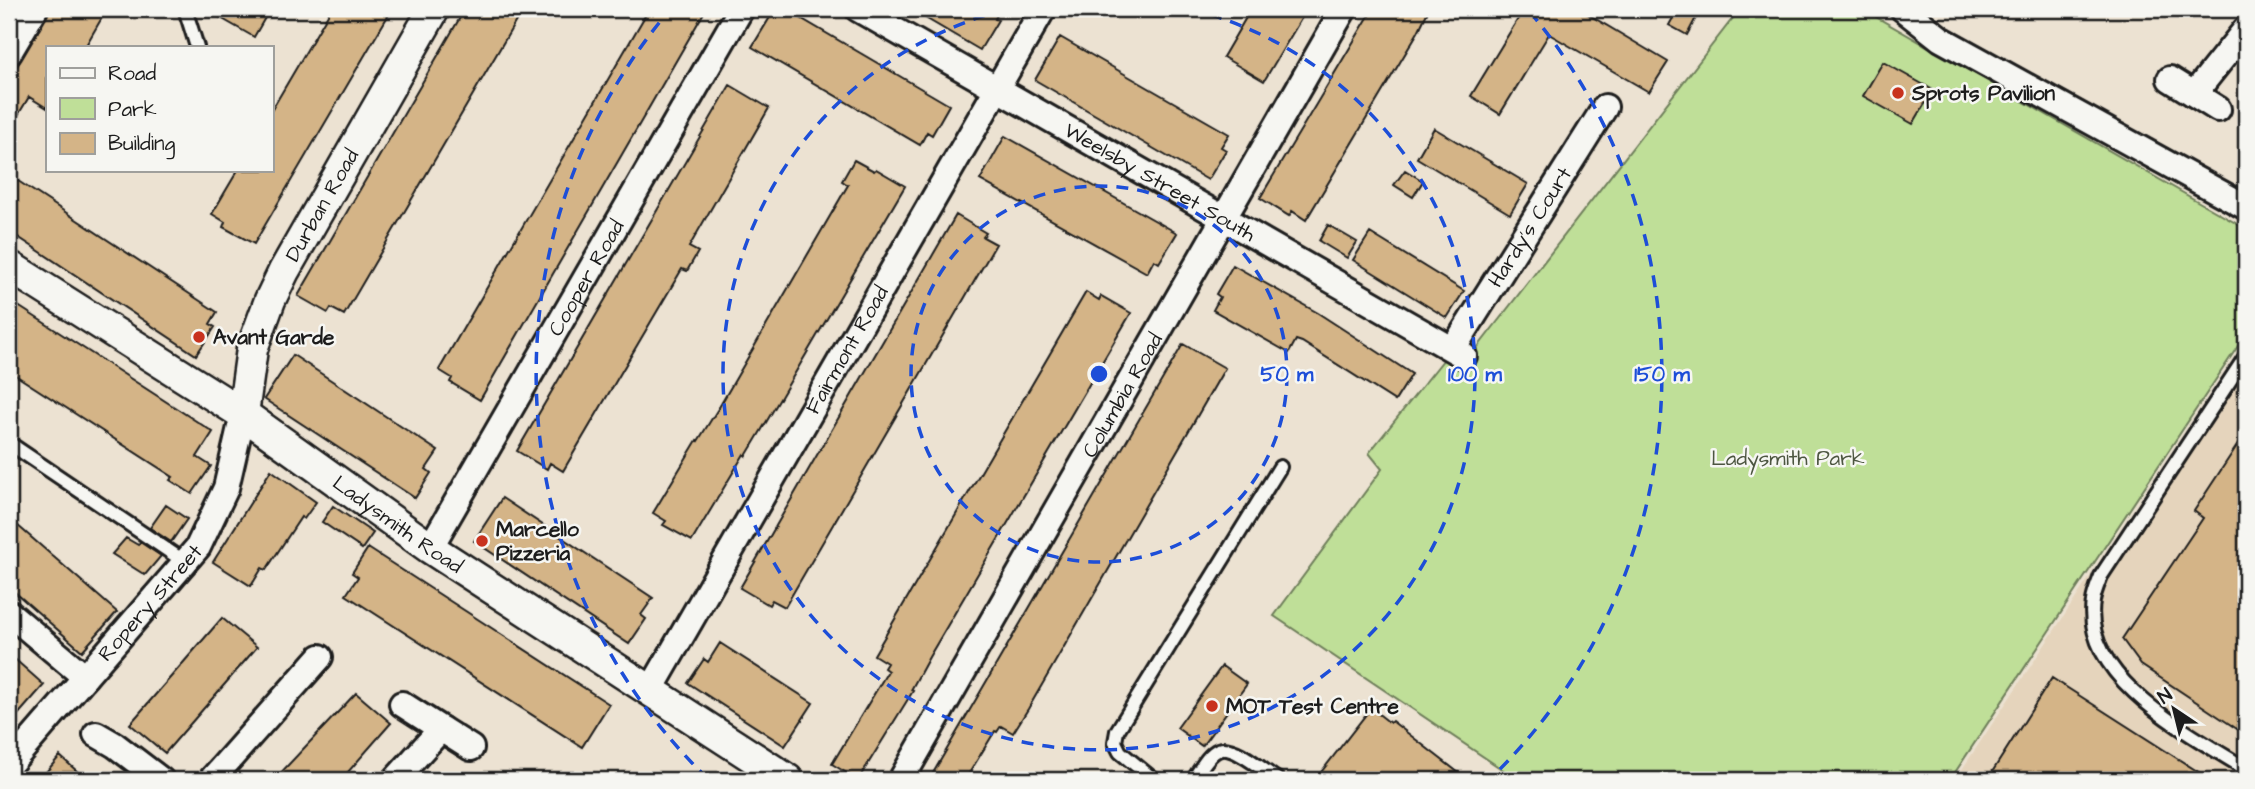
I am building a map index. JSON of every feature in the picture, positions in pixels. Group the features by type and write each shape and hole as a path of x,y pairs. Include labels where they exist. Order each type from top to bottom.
{"street":[{"path":"9,53 35,9"},
{"name":"Durban Road","path":"243,414 252,349 270,300 284,271 435,9"},
{"name":"Cooper Road","path":"430,548 741,9"},
{"name":"Weelsby Street South","path":"858,9 1458,352"},
{"name":"Fairmont Road","path":"650,691 1043,9"},
{"name":"Columbia Road","path":"901,780 1344,9"},
{"path":"1903,9 1941,39 2246,207"},
{"path":"2194,94 2246,29"},
{"path":"2170,79 2218,109"},
{"name":"Hardy's Court","path":"1458,352 1605,107"},
{"name":"Ladysmith Road","path":"9,266 243,414 430,548 788,780"},
{"name":"Ropery Street","path":"9,765 198,547 226,488 243,414"},
{"path":"9,613 85,677"},
{"path":"211,780 320,657"},
{"path":"402,704 471,748"},
{"path":"395,780 441,729"},
{"path":"96,734 161,780"}],"lane":[{"path":"185,9 197,46"},
{"path":"2246,355 2101,576 2092,600 2092,622 2097,641 2112,666 2155,711 2246,769"},
{"path":"9,443 185,562"},
{"path":"1154,780 1120,752 1115,742 1117,731 1280,467"},
{"path":"1193,780 1214,753 1222,748 1239,753 1278,780"}],"shaded area":[{"path":"2246,342 2246,780 1955,780"}],"green space":[{"name":"Ladysmith Park","path":"1740,9 1862,9 2246,229 2246,334 1950,780 1518,780 1274,616 1382,469 1369,453 1444,359 1460,370"}],"building":[{"path":"50,9 90,9 103,16 86,46 46,46 46,107 29,97 9,130 9,80"},
{"path":"205,9 270,9 254,37"},
{"path":"331,9 392,9 254,244 223,227 225,222 212,214 237,172 273,172 273,108"},
{"path":"465,9 523,9 344,315 331,308 328,313 298,296"},
{"path":"649,9 706,9 480,400 450,382 452,378 439,370"},
{"path":"775,9 785,9 949,105 932,135 927,132 920,145 752,47"},
{"path":"910,9 1000,9 995,19 998,20 980,50"},
{"path":"1251,9 1307,9 1264,81 1223,57"},
{"path":"1373,9 1429,9 1306,220 1292,211 1289,216 1260,198"},
{"path":"1524,9 1579,9 1668,62 1649,92 1549,34 1500,114 1471,96"},
{"path":"1678,9 1697,16 1687,35 1669,25"},
{"path":"1060,37 1229,134 1221,147 1226,150 1208,180 1035,80"},
{"name":"Sprots Pavilion","path":"1883,62 1933,90 1913,124 1863,96"},
{"path":"730,85 769,108 689,247 698,252 687,271 682,269 563,471 550,463 547,469 517,451"},
{"path":"1434,128 1528,184 1510,214 1417,158"},
{"path":"1005,136 1177,233 1159,263 1154,260 1147,273 980,180"},
{"path":"854,160 905,186 746,456 744,454 692,541 663,525 666,521 653,513 721,404 848,185 842,181"},
{"path":"1405,170 1423,181 1413,197 1394,185"},
{"path":"9,175 217,312 210,324 215,327 196,355 9,231"},
{"path":"956,215 986,233 983,237 996,244 785,607 772,600 769,605 740,588"},
{"path":"1328,225 1357,242 1347,258 1319,241"},
{"path":"1370,233 1464,291 1447,318 1353,260"},
{"path":"1233,265 1318,313 1412,374 1395,401 1302,342 1296,340 1289,353 1213,310 1220,297 1216,294"},
{"path":"1086,292 1099,300 1101,296 1131,313 929,657 911,690 913,691 858,780 832,764 888,671 884,668 887,663 874,655"},
{"path":"9,300 213,432 197,457 211,466 192,494 170,480 173,477 9,371"},
{"path":"1183,344 1225,368 1028,709 1013,733 1001,726 995,731 965,780 929,780"},
{"path":"293,355 438,451 426,469 431,473 415,498 264,399"},
{"path":"2246,432 2246,735 2141,665 2122,639 2203,518 2194,511"},
{"path":"271,470 316,502 304,519 301,517 266,570 262,568 251,586 213,562"},
{"path":"502,498 653,598 641,615 646,619 629,644 474,541"},
{"path":"166,505 187,519 171,542 150,528"},
{"path":"333,506 373,533 362,549 322,522"},
{"path":"9,518 117,612 82,651 9,587"},
{"path":"126,538 138,545 140,542 161,556 145,575 112,554"},
{"path":"368,548 609,704 582,747 346,595 358,577 352,573"},
{"path":"222,618 257,647 165,753 130,724"},
{"path":"720,643 813,703 785,746 688,683 704,659 708,662"},
{"path":"9,654 44,685 9,725"},
{"name":"MOT Test Centre","path":"1222,666 1247,684 1202,746 1177,728"},
{"path":"2052,678 2211,780 1987,780"},
{"path":"356,693 391,723 341,780 274,780"},
{"path":"1371,708 1390,723 1392,721 1468,780 1315,780"},
{"path":"60,756 87,780 39,780"}],"place":[{"name":"Sprots Pavilion","path":"1898,93"},
{"name":"Avant Garde","path":"199,337"},
{"name":"Marcello Pizzeria","path":"482,541"},
{"name":"MOT Test Centre","path":"1212,706"}]}
